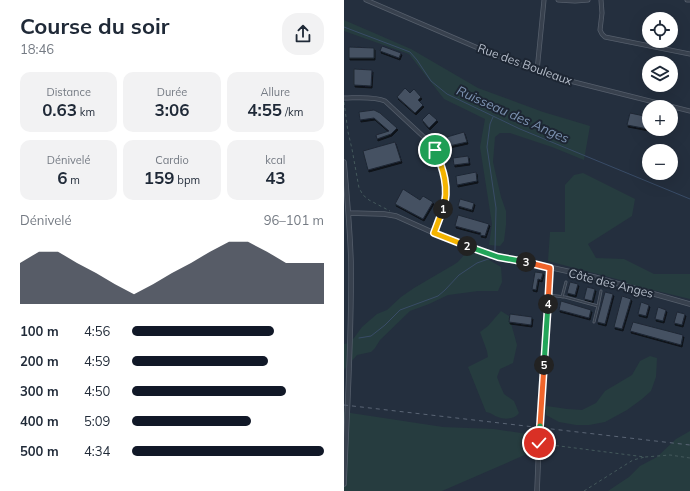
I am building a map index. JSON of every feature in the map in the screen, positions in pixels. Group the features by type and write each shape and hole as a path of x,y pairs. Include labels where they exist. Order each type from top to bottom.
{"street":[{"name":"Rue des Bouleaux","path":"366,0 485,51 537,71 566,80 690,111"},
{"path":"537,71 544,0"},
{"path":"558,0 588,0"},
{"path":"601,0 602,13 600,30 605,37 690,54"},
{"path":"344,99 374,99 385,101 427,140 435,150 441,162 446,194 445,203 434,233"},
{"path":"344,162 349,213 351,262 350,336 344,484"},
{"name":"Côte des Anges","path":"349,213 384,214 396,216 434,233 494,255 594,277 690,304"},
{"path":"537,491 550,268"}],"lane":[{"path":"562,297 566,282"},
{"path":"594,322 601,291"},
{"path":"548,295 598,306"}],"path":[{"path":"344,99 348,132 359,188 363,195 369,200 392,212"},
{"path":"539,443 645,456 690,458"},
{"path":"584,491 633,460 645,456"}],"green space":[{"path":"344,20 411,49 478,88 543,112 590,126 584,160 552,147 510,133 500,133 495,137 493,162 501,197 506,211 506,225 504,241 500,246 489,245 492,224 480,147 485,119 444,99 409,54 344,31"},
{"path":"583,173 635,199 632,216 588,244 596,258 624,259 654,274 690,274 690,299 628,284 624,281 548,261 550,232 565,232 565,185 574,175"},
{"path":"467,253 479,254 501,267 502,282 498,291 478,291 448,295 410,311 380,340 371,352 357,355 344,370 344,344 348,343 354,338 362,327 377,314 387,310 401,297 414,288 455,264"},
{"path":"501,311 509,316 517,345 513,363 500,369 497,377 504,394 514,401 519,413 515,417 507,419 497,417 486,412 468,367 488,357 480,332 488,326"},
{"path":"650,356 657,358 656,377 651,391 627,410 605,422 589,425 576,425 559,422 546,415 545,408 547,406 582,410 596,403 605,391 632,375 640,361"},
{"path":"344,412 443,427 494,429 527,434 534,451 442,491 344,491"},
{"path":"690,431 690,491 608,491 629,477 640,466 657,457 676,439"}],"building":[{"path":"382,46 401,53 399,58 380,51"},
{"path":"349,47 374,48 374,58 349,58"},
{"path":"354,69 372,70 371,86 354,85"},
{"path":"405,88 410,93 414,89 421,97 418,100 423,105 415,113 397,97"},
{"path":"374,110 380,113 397,128 391,134 377,139 376,135 389,131 374,118 360,120 359,112"},
{"path":"429,113 437,120 429,128 422,120"},
{"path":"630,113 642,116 642,128 627,125"},
{"path":"464,132 467,142 449,146 447,137"},
{"path":"395,142 401,161 368,170 363,151"},
{"path":"468,156 469,163 454,165 453,158"},
{"path":"476,172 477,181 457,185 456,176"},
{"path":"403,189 420,200 423,196 433,202 423,219 395,204"},
{"path":"460,199 474,203 472,210 458,206"},
{"path":"458,215 489,224 485,236 480,235 481,233 455,226"},
{"path":"535,272 543,273 541,280 538,279 536,290 532,289"},
{"path":"570,282 578,284 575,295 567,293"},
{"path":"587,287 595,289 592,301 584,299"},
{"path":"605,292 613,294 605,324 597,322"},
{"path":"622,296 631,299 622,329 614,327"},
{"path":"561,301 591,310 589,318 559,310"},
{"path":"641,302 649,305 646,316 638,314"},
{"path":"658,307 666,310 663,321 655,319"},
{"path":"677,312 685,314 682,325 674,323"},
{"path":"510,314 532,317 531,325 509,322"},
{"path":"633,322 683,335 681,345 630,331"}],"waterway":[{"name":"Ruisseau des Anges","path":"344,27 410,52 431,81 447,94 520,129 690,199"},
{"path":"493,117 490,124 487,147 496,208 495,250"},
{"path":"359,338 371,336 400,310 438,296 459,275 477,263 494,257"}],"railway":[{"path":"344,405 690,445"}],"route":[{"path":"435,150 441,162 446,194 445,203 434,233 498,257 550,268 539,443"}]}
